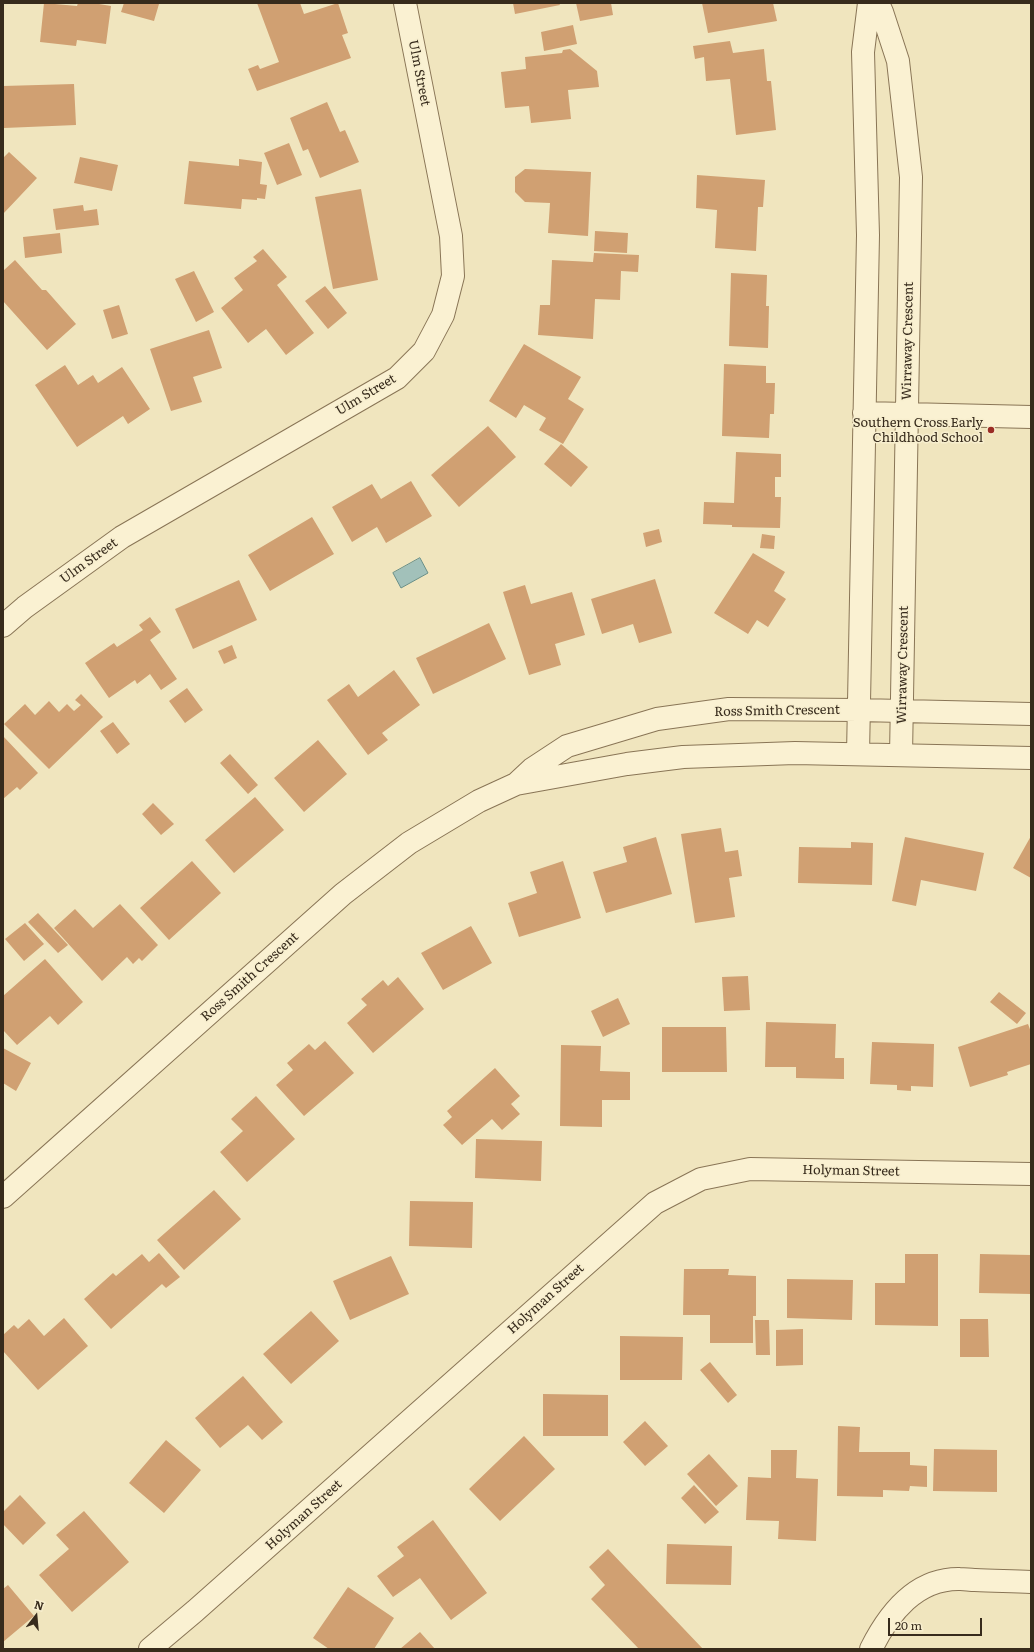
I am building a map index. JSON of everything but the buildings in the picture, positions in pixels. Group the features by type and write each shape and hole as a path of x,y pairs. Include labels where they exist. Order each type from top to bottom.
{"street":[{"name":"Ulm Street","path":"3,626 25,607 122,537 397,378 424,351 443,315 448,296 452,276 451,236 405,3"},
{"path":"858,754 868,236 863,52 869,3"},
{"name":"Wirraway Crescent","path":"878,3 898,61 911,177 901,755"},
{"path":"864,413 1031,417"},
{"name":"Ross Smith Crescent","path":"516,784 532,769 567,746 657,719 729,708 1031,714"},
{"name":"Ross Smith Crescent","path":"3,1197 342,894 409,842 480,801 516,784 627,764 683,757 795,753 1031,758"},
{"name":"Holyman Street","path":"150,1649 207,1601 655,1203 701,1179 750,1169 1031,1174"},
{"path":"871,1649 894,1610 906,1599 932,1583 960,1578 1031,1582"}],"water":[{"path":"420,558 428,573 401,588 393,573"}],"place":[{"name":"Southern Cross Early Childhood School","path":"991,430"}]}
